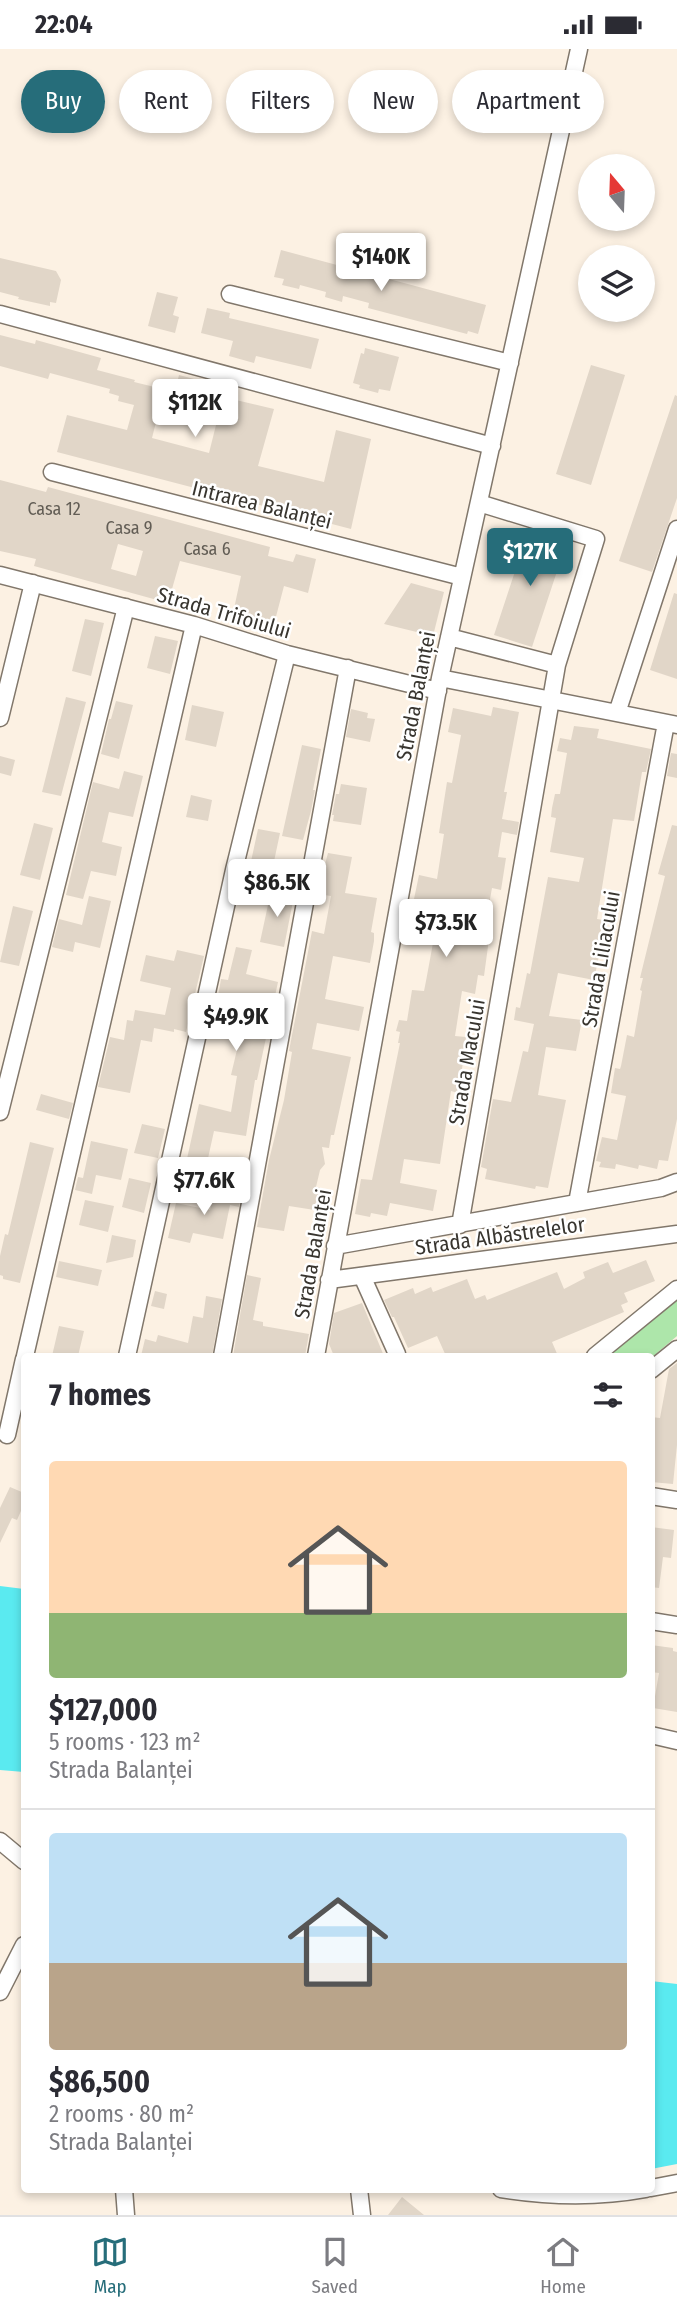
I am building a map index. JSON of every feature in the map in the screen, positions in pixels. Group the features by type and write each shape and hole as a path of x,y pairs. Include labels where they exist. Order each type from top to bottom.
{"street":[{"name":"Strada Balanței","path":"317,1353 439,684 579,49"},
{"path":"230,294 510,363"},
{"path":"0,314 492,446"},
{"name":"Intrarea Balanței","path":"52,472 462,577"},
{"name":"Strada Macului","path":"460,1225 557,665 596,539 479,503"},
{"path":"617,713 677,529"},
{"name":"Strada Trifoiului","path":"0,575 348,668 439,684 552,699 671,724"},
{"path":"0,718 33,583"},
{"path":"0,1112 126,607"},
{"path":"26,1353 194,625"},
{"path":"449,637 557,665"},
{"path":"128,1353 234,870 287,653"},
{"path":"223,1353 348,668"},
{"name":"Strada Liliacului","path":"577,1203 671,724"},
{"name":"Strada Albăstrelelor","path":"335,1246 661,1188 677,1182"},
{"name":"Strada Albăstrelelor","path":"329,1280 677,1234"},
{"path":"362,1276 397,1353"},
{"path":"600,1353 677,1289"},
{"path":"655,1367 677,1349"},
{"path":"4,1436 21,1373"},
{"path":"655,1497 677,1500"},
{"path":"655,1622 677,1625"},
{"path":"655,1736 677,1741"},
{"path":"0,1841 21,1858"},
{"path":"1,1988 21,1951"},
{"path":"655,2188 677,2183"},
{"path":"124,2193 126,2215"},
{"path":"359,2193 362,2215"},
{"path":"533,2193 565,2197 618,2193"}],"green space":[{"path":"677,1300 677,1336 655,1355 613,1353"}],"water":[{"path":"0,1586 21,1589 21,1772 0,1770"},
{"path":"655,1981 677,1984 677,2164 655,2168"}],"building":[{"path":"281,250 486,305 478,334 468,331 467,334 368,308 369,303 343,296 342,302 325,297 326,292 300,285 299,289 282,285 284,279 274,277"},
{"path":"0,258 56,271 61,280 56,303 50,302 50,306 0,292"},
{"path":"157,292 178,297 173,315 179,317 175,333 148,326"},
{"path":"207,308 230,313 229,318 319,339 311,369 256,356 254,363 229,356 233,341 201,333"},
{"path":"0,335 35,344 36,340 101,358 97,370 175,392 179,375 205,382 202,392 274,409 258,466 324,482 336,430 371,439 351,529 57,452 67,415 127,430 134,405 118,401 119,396 109,393 110,389 50,373 48,379 0,366","holes":["159,410 216,425 209,453 152,438"]},
{"path":"365,348 399,357 390,391 379,389 378,393 359,388 360,385 353,383 361,353 364,354"},
{"path":"591,365 625,375 591,485 556,474"},
{"path":"675,395 677,498 652,572 619,561"},
{"path":"0,480 46,492 48,487 270,547 268,556 293,562 296,554 316,559 308,593 284,586 273,628 232,618 241,576 180,561 168,603 34,566 36,559 0,551","holes":["118,544 143,551 136,576 111,569"]},
{"path":"529,529 567,541 532,647 494,635"},
{"path":"411,583 444,592 433,636 384,624"},
{"path":"674,593 677,594 677,679 650,670"},
{"path":"85,619 104,623 91,676 72,671"},
{"path":"155,636 178,641 170,674 147,668"},
{"path":"66,697 86,702 61,796 42,792"},
{"path":"116,701 133,705 119,759 101,754"},
{"path":"192,705 224,712 216,747 185,740"},
{"path":"493,707 519,712 504,792 507,792 502,819 519,822 517,835 502,832 498,857 506,858 501,890 492,888 483,938 489,939 484,976 478,975 475,994 462,991 455,1036 466,1037 462,1069 458,1093 451,1091 440,1164 404,1159 400,1183 437,1190 433,1211 390,1203 387,1216 355,1214 361,1179 372,1180 400,1043 400,1032 396,1031 399,1020 407,1021 412,990 424,991 426,981 433,943 418,940 425,901 414,899 419,875 437,879 444,834 439,833 447,782 452,783 461,735 448,732 453,708 491,716"},
{"path":"351,709 368,713 367,718 375,719 370,742 346,737"},
{"path":"574,726 599,729 597,738 651,749 646,772 642,772 634,821 613,819 597,919 603,920 600,935 603,936 594,980 558,973 549,1016 582,1020 576,1051 546,1047 538,1095 566,1100 548,1188 536,1186 535,1189 485,1179 487,1169 481,1167 493,1099 511,1102 523,1051 528,1052 534,1024 514,1020 516,1007 520,1008 527,973 530,974 548,877 579,882 584,858 550,852 556,818 551,817 552,808 555,794 560,794 567,753 557,751 560,738 571,740"},
{"path":"302,745 321,749 311,811 303,840 282,836"},
{"path":"671,753 677,754 677,778 667,776"},
{"path":"0,756 15,760 11,776 0,773"},
{"path":"124,771 143,776 133,817 109,812 102,842 122,847 116,876 91,871 83,899 66,895 93,782 119,789"},
{"path":"341,784 367,788 361,825 333,821 336,794 339,794"},
{"path":"191,795 212,800 208,821 186,817"},
{"path":"34,823 53,828 40,880 20,875"},
{"path":"672,825 677,826 677,1119 668,1161 659,1160 657,1169 639,1165 638,1169 616,1164 615,1169 599,1167 601,1162 596,1161 602,1137 617,1140 626,1096 611,1093 615,1068 620,1069 627,1035 634,1037 642,991 643,978 640,978 665,876 658,874"},
{"path":"258,829 280,833 269,885 247,880"},
{"path":"328,853 352,857 345,893 377,898 371,932 374,933 374,941 370,963 333,956 325,999 364,1007 359,1031 317,1023 312,1049 351,1057 334,1135 331,1135 329,1148 322,1147 325,1164 320,1170 316,1187 324,1189 321,1211 289,1206 284,1231 257,1227 269,1160 284,1100 292,1052 289,1051 312,931 324,934 331,896 317,894"},
{"path":"271,891 294,896 284,947 260,942"},
{"path":"89,896 111,901 100,948 75,942 73,952 52,947 59,919 82,925"},
{"path":"13,906 33,911 19,966 0,962"},
{"path":"236,947 252,950 246,974 278,982 255,1080 246,1136 214,1131 205,1172 185,1168 199,1104 231,1112 237,1076 231,1075 240,1037 212,1031 221,979 228,980"},
{"path":"177,950 204,956 186,1032 154,1028 152,1042 141,1040 130,1093 98,1087 110,1037 124,1040 127,1020 133,1021 135,1010 165,1015 171,988 140,981 146,955 174,961"},
{"path":"41,1094 73,1103 69,1119 36,1110"},
{"path":"142,1124 165,1129 158,1158 134,1153"},
{"path":"91,1141 128,1149 121,1180 96,1175 92,1194 75,1190 78,1177 83,1178"},
{"path":"30,1142 54,1148 20,1283 3,1279 0,1275 0,1256 5,1234 8,1235"},
{"path":"129,1178 151,1183 144,1213 122,1207"},
{"path":"216,1185 242,1191 239,1207 230,1205 223,1239 193,1233 190,1243 168,1238 176,1203 210,1210"},
{"path":"85,1200 114,1206 108,1232 79,1225"},
{"path":"112,1235 136,1240 133,1257 106,1263"},
{"path":"646,1260 655,1281 624,1293 628,1302 621,1305 624,1312 552,1342 557,1353 445,1353 437,1336 408,1348 384,1300 413,1288 415,1294 431,1287 433,1292 467,1279 475,1299 485,1295 487,1300 557,1272 564,1289 585,1278 583,1272 608,1262 613,1273"},
{"path":"59,1261 102,1270 98,1286 56,1277"},
{"path":"247,1275 261,1278 253,1320 263,1322 263,1326 309,1334 306,1353 234,1353"},
{"path":"155,1291 167,1294 164,1309 151,1306"},
{"path":"206,1296 222,1299 213,1353 142,1353 145,1339 156,1342 158,1335 188,1343 193,1316 203,1318"},
{"path":"362,1303 383,1353 333,1353 329,1344 334,1313"},
{"path":"59,1326 84,1331 79,1353 53,1353"},
{"path":"677,1363 677,1445 673,1484 655,1482 655,1417 660,1418 669,1369"},
{"path":"10,1487 21,1492 21,1511 17,1520 12,1518 0,1543 0,1508"},
{"path":"655,1528 674,1530 671,1558 663,1557 659,1588 655,1588"},
{"path":"655,1646 673,1648 673,1651 677,1652 677,1712 655,1708 659,1673 655,1672"},
{"path":"402,2197 424,2215 388,2215"}]}
